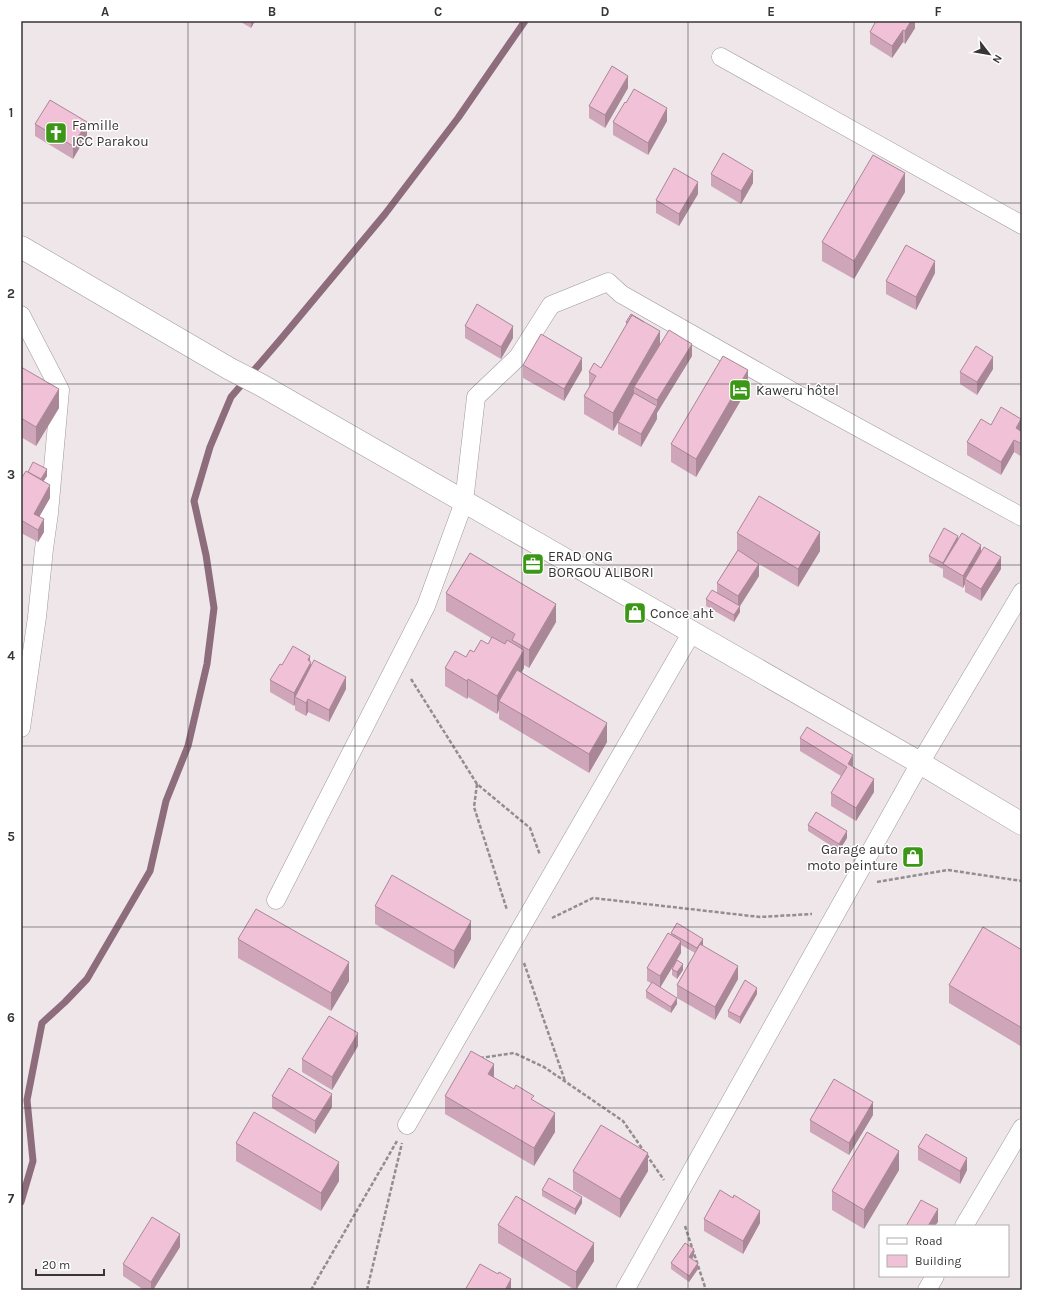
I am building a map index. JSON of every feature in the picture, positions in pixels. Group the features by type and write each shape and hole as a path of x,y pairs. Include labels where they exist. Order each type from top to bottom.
{"street":[{"path":"721,57 1022,225"},
{"path":"21,247 230,369 920,762 1022,824"},
{"path":"276,900 426,606 464,502 476,397 518,357 551,305 608,282 621,294 797,394 1022,517"},
{"path":"21,315 60,390 49,513 37,617 21,728"},
{"path":"625,1290 920,762 1022,592"},
{"path":"407,1125 692,632"},
{"path":"965,1225 1022,1128"},
{"path":"927,1290 934,1277"}],"path":[{"path":"399,660 477,784 530,828 549,879"},
{"path":"851,886 948,870 1022,882"},
{"path":"551,919 592,898 760,917 814,914"},
{"path":"478,1058 514,1053 544,1067 623,1121 676,1198 706,1290"},
{"path":"311,1290 407,1125"},
{"path":"367,1290 407,1125"}],"building":[{"path":"876,21 911,21 905,31 903,30 892,46 870,32"},
{"path":"612,66 628,76 605,115 589,106"},
{"path":"634,89 667,108 648,143 613,122"},
{"path":"50,100 87,122 73,146 35,124"},
{"path":"723,153 753,171 741,191 711,174"},
{"path":"873,155 905,173 854,261 822,242"},
{"path":"674,168 698,182 679,214 656,200"},
{"path":"906,245 935,261 916,297 886,281"},
{"path":"477,304 513,326 501,347 465,326"},
{"path":"631,314 644,322 632,315 627,323 626,322"},
{"path":"632,315 660,331 613,413 584,396 596,376 589,372 594,363 601,368"},
{"path":"669,330 692,344 657,400 634,387"},
{"path":"541,334 582,358 564,389 523,365"},
{"path":"976,346 993,357 977,382 960,372"},
{"path":"723,356 748,370 696,459 671,444"},
{"path":"21,367 59,389 36,427 21,418"},
{"path":"634,393 657,406 641,434 618,422"},
{"path":"1001,407 1021,419 1016,428 1022,432 1022,444 1014,440 1001,462 967,442 981,419 991,425"},
{"path":"33,462 47,469 41,479 28,472"},
{"path":"26,471 50,485 34,514 44,519 38,530 21,520 21,479"},
{"path":"759,496 820,532 798,569 737,533"},
{"path":"944,528 958,536 943,563 929,556"},
{"path":"962,533 981,545 963,576 943,564"},
{"path":"984,547 1001,557 981,589 965,579"},
{"path":"738,550 759,564 738,596 717,583"},
{"path":"470,553 556,604 529,650 512,640 515,634 446,593"},
{"path":"712,590 740,606 734,615 706,599"},
{"path":"492,637 505,644 507,640 524,650 497,696 468,679 467,681 445,668 455,651 466,657 470,650 474,652 481,640 488,644"},
{"path":"293,646 310,656 308,660 311,662 294,693 270,680 280,664 282,665"},
{"path":"314,660 346,677 329,710 308,699 306,703 295,697"},
{"path":"517,670 607,723 589,754 499,701"},
{"path":"807,727 853,755 848,764 874,779 856,808 831,793 847,767 800,738"},
{"path":"816,812 847,831 839,844 808,825"},
{"path":"392,875 471,921 454,951 375,906"},
{"path":"256,909 349,962 331,993 238,939"},
{"path":"677,923 703,939 697,948 671,933"},
{"path":"983,927 1022,950 1022,1028 949,985"},
{"path":"668,933 681,941 660,976 647,968"},
{"path":"700,944 738,966 715,1007 677,985"},
{"path":"677,960 683,964 677,972 672,969"},
{"path":"745,980 757,988 740,1017 728,1011"},
{"path":"652,982 677,998 671,1007 646,991"},
{"path":"329,1016 358,1033 332,1077 302,1059"},
{"path":"471,1051 494,1064 488,1074 514,1089 516,1085 534,1096 531,1099 555,1113 534,1148 445,1096"},
{"path":"289,1068 332,1094 315,1121 272,1096"},
{"path":"834,1079 873,1102 849,1143 810,1120"},
{"path":"254,1112 339,1162 321,1193 236,1143"},
{"path":"601,1125 648,1153 620,1199 573,1171"},
{"path":"867,1132 899,1151 864,1210 832,1191"},
{"path":"926,1134 967,1158 960,1171 918,1147"},
{"path":"549,1178 582,1197 575,1209 542,1190"},
{"path":"720,1190 733,1198 734,1195 760,1211 743,1241 704,1219"},
{"path":"516,1196 594,1243 576,1272 498,1225"},
{"path":"921,1200 938,1209 929,1225 907,1225"},
{"path":"152,1217 180,1234 151,1282 123,1264"},
{"path":"685,1243 694,1249 689,1257 698,1263 689,1276 671,1263"},
{"path":"480,1264 511,1279 505,1290 465,1290"}],"waterway":[{"path":"21,1202 33,1161 27,1100 42,1023 87,979 150,871 166,801 188,746 207,664 214,608 206,555 194,501 210,447 231,397 385,214 458,118 525,21"}],"place":[{"name":"Famille ICC Parakou","path":"56,133"},
{"name":"Kaweru hôtel","path":"740,390"},
{"name":"ERAD ONG BORGOU ALIBORI","path":"533,564"},
{"name":"Conce aht","path":"635,613"},
{"name":"Garage auto moto peinture","path":"913,857"}]}
